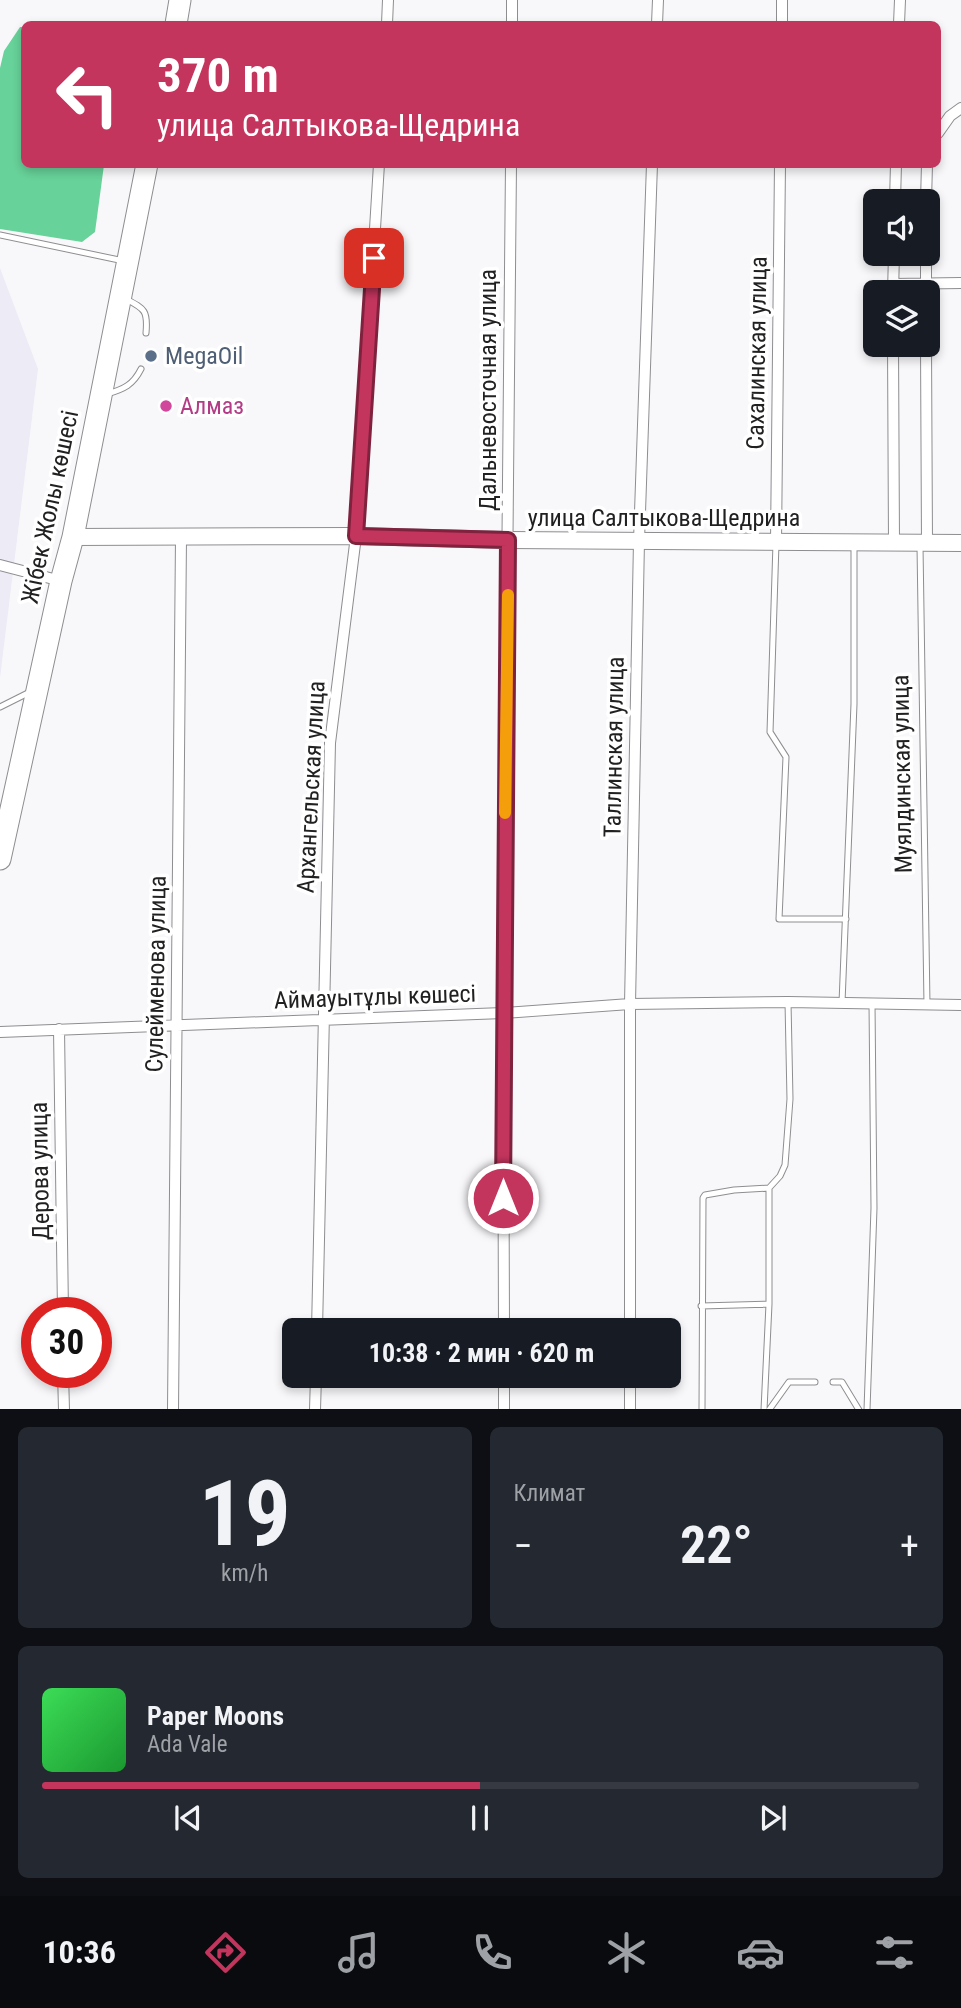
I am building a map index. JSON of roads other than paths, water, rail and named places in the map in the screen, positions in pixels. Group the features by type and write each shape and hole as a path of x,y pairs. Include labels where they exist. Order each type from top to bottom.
{"highway":[{"path":"176,21 180,0"},
{"name":"Жібек Жолы көшесі","path":"0,859 5,806 37,688 73,537 146,168"}],"street":[{"path":"387,21 388,0"},
{"path":"512,0 512,21"},
{"path":"657,21 658,0"},
{"path":"782,0 782,21"},
{"path":"899,21 900,0"},
{"path":"941,129 950,116 961,108"},
{"name":"Архангельская улица","path":"317,1318 330,743 356,536 379,168"},
{"name":"Дальневосточная улица","path":"504,1318 503,1013 511,168"},
{"name":"Таллинская улица","path":"630,1318 630,1004 639,541 652,168"},
{"name":"Сахалинская улица","path":"776,542 780,168"},
{"path":"895,189 896,168"},
{"path":"926,189 927,168"},
{"path":"940,286 961,283"},
{"path":"893,357 894,542"},
{"path":"924,543 926,357"},
{"name":"улица Салтыкова-Щедрина","path":"73,537 356,536 508,540 961,543"},
{"name":"Сулейменова улица","path":"173,1409 181,538"},
{"path":"0,565 61,582"},
{"name":"Аймауытұлы көшесі","path":"0,1032 503,1013 630,1004 788,1002 961,1005"},
{"name":"Дерова улица","path":"60,1029 62,1297"},
{"path":"63,1388 64,1409"},
{"path":"315,1409 316,1388"},
{"path":"504,1388 504,1409"},
{"path":"630,1388 630,1409"}],"lane":[{"path":"0,235 127,261"},
{"path":"119,296 142,308 148,318 146,333"},
{"path":"101,396 128,388 141,369"},
{"path":"776,542 770,732 786,757 779,919 846,919"},
{"path":"842,1003 855,704 854,542"},
{"name":"Муялдинская улица","path":"924,543 927,1005"},
{"path":"0,707 37,688"},
{"path":"702,1409 703,1198 705,1195 734,1190 769,1188 780,1177 785,1165 790,1099 788,1002"},
{"path":"867,1409 874,1208 872,1003"},
{"path":"767,1409 769,1188"},
{"path":"701,1306 769,1304"},
{"path":"767,1409 789,1382 815,1382"},
{"path":"834,1382 842,1382 859,1409"}],"place":[{"name":"MegaOil","path":"151,356"},
{"name":"Алмаз","path":"166,406"}]}
